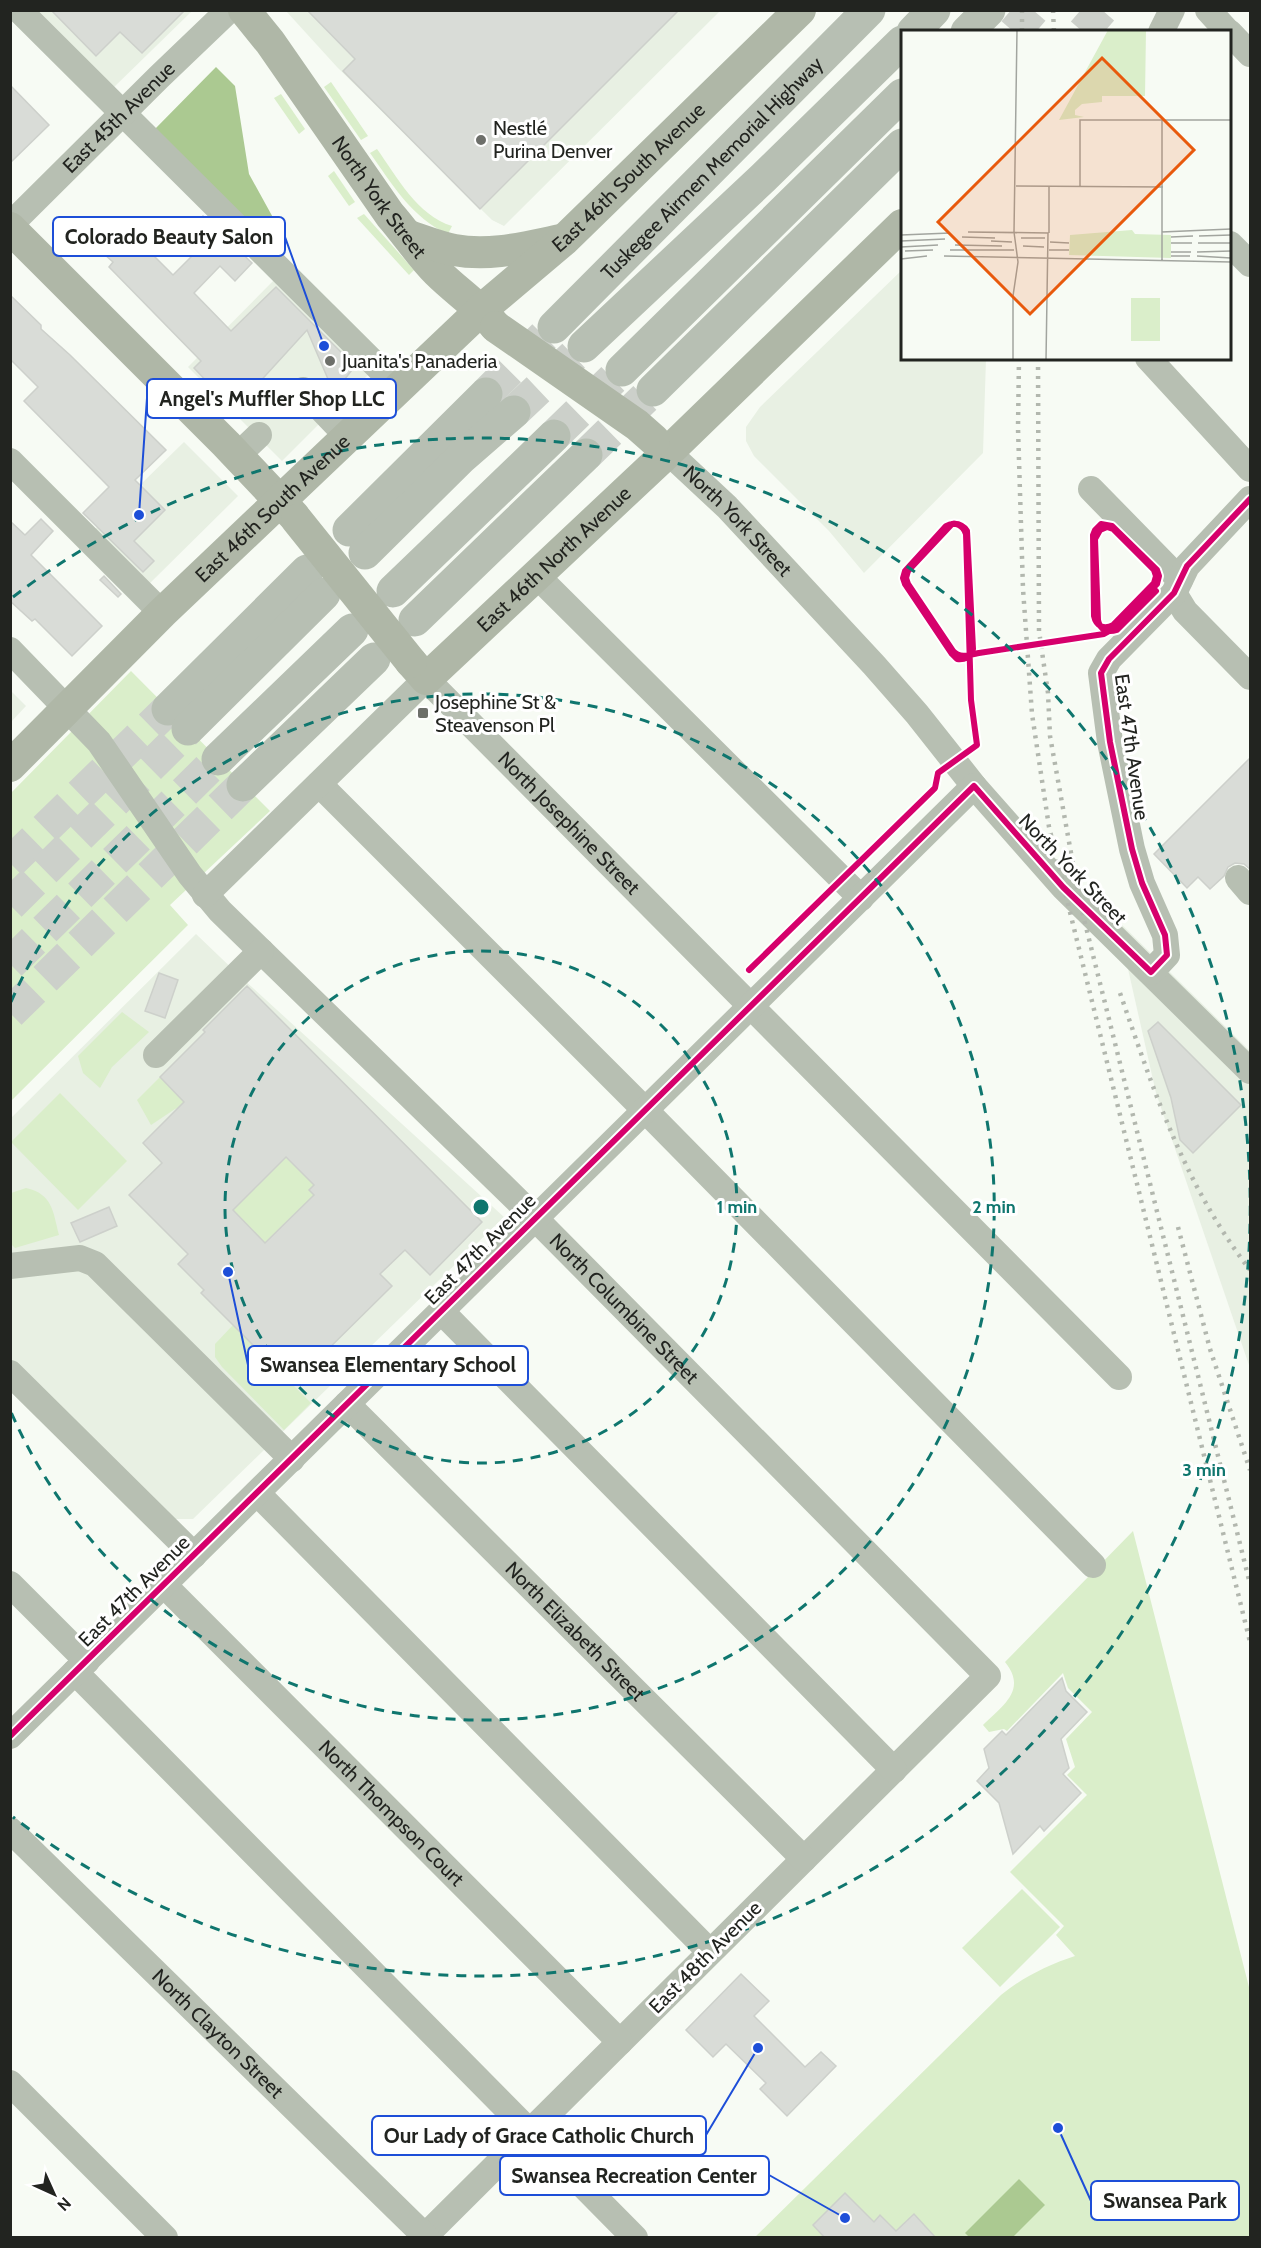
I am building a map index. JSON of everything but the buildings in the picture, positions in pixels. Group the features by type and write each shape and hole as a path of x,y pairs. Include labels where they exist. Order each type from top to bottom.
{"highway":[{"name":"Tuskegee Airmen Memorial Highway","path":"554,327 869,10"},
{"path":"915,30 934,10"},
{"path":"969,30 989,10"},
{"path":"584,346 763,178 901,44"},
{"path":"622,370 901,97"},
{"path":"653,390 901,147"},
{"path":"486,394 357,542 514,412"},
{"path":"393,591 554,436"},
{"path":"416,620 586,455"},
{"path":"178,719 316,582"},
{"path":"218,759 352,630"},
{"path":"243,784 374,659"}],"main road":[{"name":"North York Street","path":"244,10 270,42 376,197 436,270 488,319 637,425 661,446"},
{"name":"East 46th South Avenue","path":"10,766 162,613 289,510 348,437 399,388 488,319 564,240 727,84 800,10"},
{"name":"North Josephine Street","path":"10,226 248,446 289,510 418,670"},
{"name":"East 46th North Avenue","path":"418,670 536,574 661,446 901,227"},
{"path":"409,236 435,245 471,252 494,252 564,240"}],"street":[{"path":"19,10 399,388"},
{"name":"East 45th Avenue","path":"10,226 229,10"},
{"path":"1162,30 1172,10"},
{"path":"1208,10 1227,30"},
{"path":"1231,34 1251,54"},
{"path":"1231,245 1251,264"},
{"path":"1150,360 1251,469"},
{"path":"303,390 348,437"},
{"name":"North York Street","path":"661,446 727,507 808,592 917,714 974,786 1063,887 1251,1071"},
{"path":"10,461 162,613"},
{"path":"1091,489 1177,586 1185,611 1251,677"},
{"name":"East 47th Avenue","path":"1151,972 1167,955 1167,945 1131,849 1110,742 1101,680 1102,669 1177,586 1187,566 1251,499"},
{"path":"536,574 861,898"},
{"name":"North Columbine Street","path":"10,650 68,707 99,742 200,889 535,1219 988,1676"},
{"name":"East 46th North Avenue","path":"200,889 319,784 418,670"},
{"name":"North Josephine Street","path":"418,670 1119,1377"},
{"path":"319,784 645,1110 1093,1565"},
{"name":"East 47th Avenue","path":"10,1736 974,786"},
{"path":"156,1055 261,951"},
{"path":"10,1266 80,1258 95,1264 292,1459"},
{"path":"441,1311 894,1770"},
{"path":"10,1373 194,1555"},
{"name":"North Elizabeth Street","path":"347,1404 804,1859"},
{"path":"256,1493 710,1952"},
{"path":"10,1584 81,1667 634,2238"},
{"name":"North Thompson Court","path":"164,1585 620,2042"},
{"name":"East 48th Avenue","path":"425,2237 988,1676"},
{"name":"North Clayton Street","path":"10,1830 425,2237"},
{"path":"10,2083 165,2238"}],"shaded area":[{"path":"32,11 192,11 111,90"},
{"name":"Nestlé Purina Denver","path":"286,11 720,11 504,226 492,220 337,67"},
{"path":"216,67 235,86 249,174 287,243 277,252 155,129"},
{"path":"331,82 368,136 361,140 324,87"},
{"path":"281,94 305,129 299,134 274,98"},
{"path":"377,149 400,183 418,204 440,221 452,226 448,234 413,210 370,153"},
{"path":"334,171 355,202 349,206 328,176"},
{"path":"364,214 414,270 409,275 357,218"},
{"path":"901,271 901,360 986,360 983,453 864,573 829,531 754,456 746,441 746,427 760,407"},
{"path":"277,277 371,372 282,461 188,367"},
{"path":"184,442 238,496 146,587 92,532"},
{"path":"131,671 270,811 170,905 188,925 11,1101 11,793"},
{"path":"11,691 26,706 11,722"},
{"path":"1117,920 1250,1051 1250,1368 1156,1093"},
{"path":"196,934 504,1217 193,1519 171,1519 11,1360 10,1119"},
{"path":"122,1012 149,1032 112,1067 100,1088 83,1073 78,1056"},
{"path":"160,1077 188,1105 175,1109 151,1125 137,1100"},
{"path":"60,1093 127,1161 78,1210 11,1142"},
{"path":"279,1151 314,1185 309,1190 314,1195 265,1243 233,1210 281,1162"},
{"path":"26,1188 47,1199 59,1235 15,1248 11,1244 11,1193"},
{"path":"233,1325 311,1403 284,1430 215,1357 215,1344"},
{"path":"1133,1531 1250,1991 1250,2237 754,2238 1001,1995 1036,1972 1075,1956 1056,1935 1064,1926 1010,1872 1087,1795 1067,1775 1075,1767 1066,1739 1092,1712 1068,1688 1063,1673 1007,1731 1004,1729 989,1732 983,1725 1010,1697 1013,1689 1014,1681 1005,1662"},
{"path":"1022,1889 1060,1927 1000,1987 962,1948"},
{"path":"1019,2179 1045,2205 1013,2237 969,2237 965,2233"}],"tunnel":[{"path":"1016,30 1033,10"},
{"path":"1085,30 1102,10"},
{"path":"486,394 550,330"},
{"path":"514,412 584,346"},
{"path":"554,436 622,370"},
{"path":"586,455 653,390"},
{"path":"10,863 168,709"},
{"path":"10,905 188,729"},
{"path":"10,964 218,759"},
{"path":"10,1013 243,785"}],"railway":[{"path":"1022,10 1022,30"},
{"path":"1053,10 1054,30"},
{"path":"1019,360 1018,428 1023,589 1032,714 1049,827 1250,1642"},
{"path":"1038,360 1039,631 1048,693 1050,736 1080,903 1250,1584"},
{"path":"1120,993 1173,1137 1207,1205 1250,1270"},
{"path":"1178,1227 1210,1349 1250,1470"}],"cycle path":[{"path":"10,1736 974,786 1063,887 1151,972 1167,955 1165,935 1142,883 1132,849 1110,742 1101,673 1109,659 1174,593 1187,566 1250,499"},
{"path":"749,970 935,788 938,773 977,745 971,700 966,534 958,525 952,524 946,526 905,571 903,578 957,659 969,656 971,654 973,649 967,531 961,525 952,524 908,571 906,578 953,651 962,656 969,655 972,655 1104,634 1113,629 1157,584 1159,576 1157,570 1112,526 1101,524 1093,535 1094,616 1099,625 1101,626 1104,627 1113,625 1154,583 1156,576 1154,570 1113,529 1107,527 1100,530 1095,539 1098,620 1099,623 1100,626 1107,631 1110,631 1117,630 1156,591"}],"place":[{"name":"Nestlé Purina Denver","path":"481,140"},
{"name":"Colorado Beauty Salon","path":"324,346"},
{"name":"Juanita's Panaderia","path":"330,361"},
{"name":"Angel's Muffler Shop LLC","path":"139,515"},
{"name":"Josephine St & Steavenson Pl","path":"423,713"},
{"name":"Swansea Elementary School","path":"228,1272"},
{"name":"Our Lady of Grace Catholic Church","path":"758,2048"},
{"name":"Swansea Park","path":"1058,2128"},
{"name":"Swansea Recreation Center","path":"845,2218"}]}
